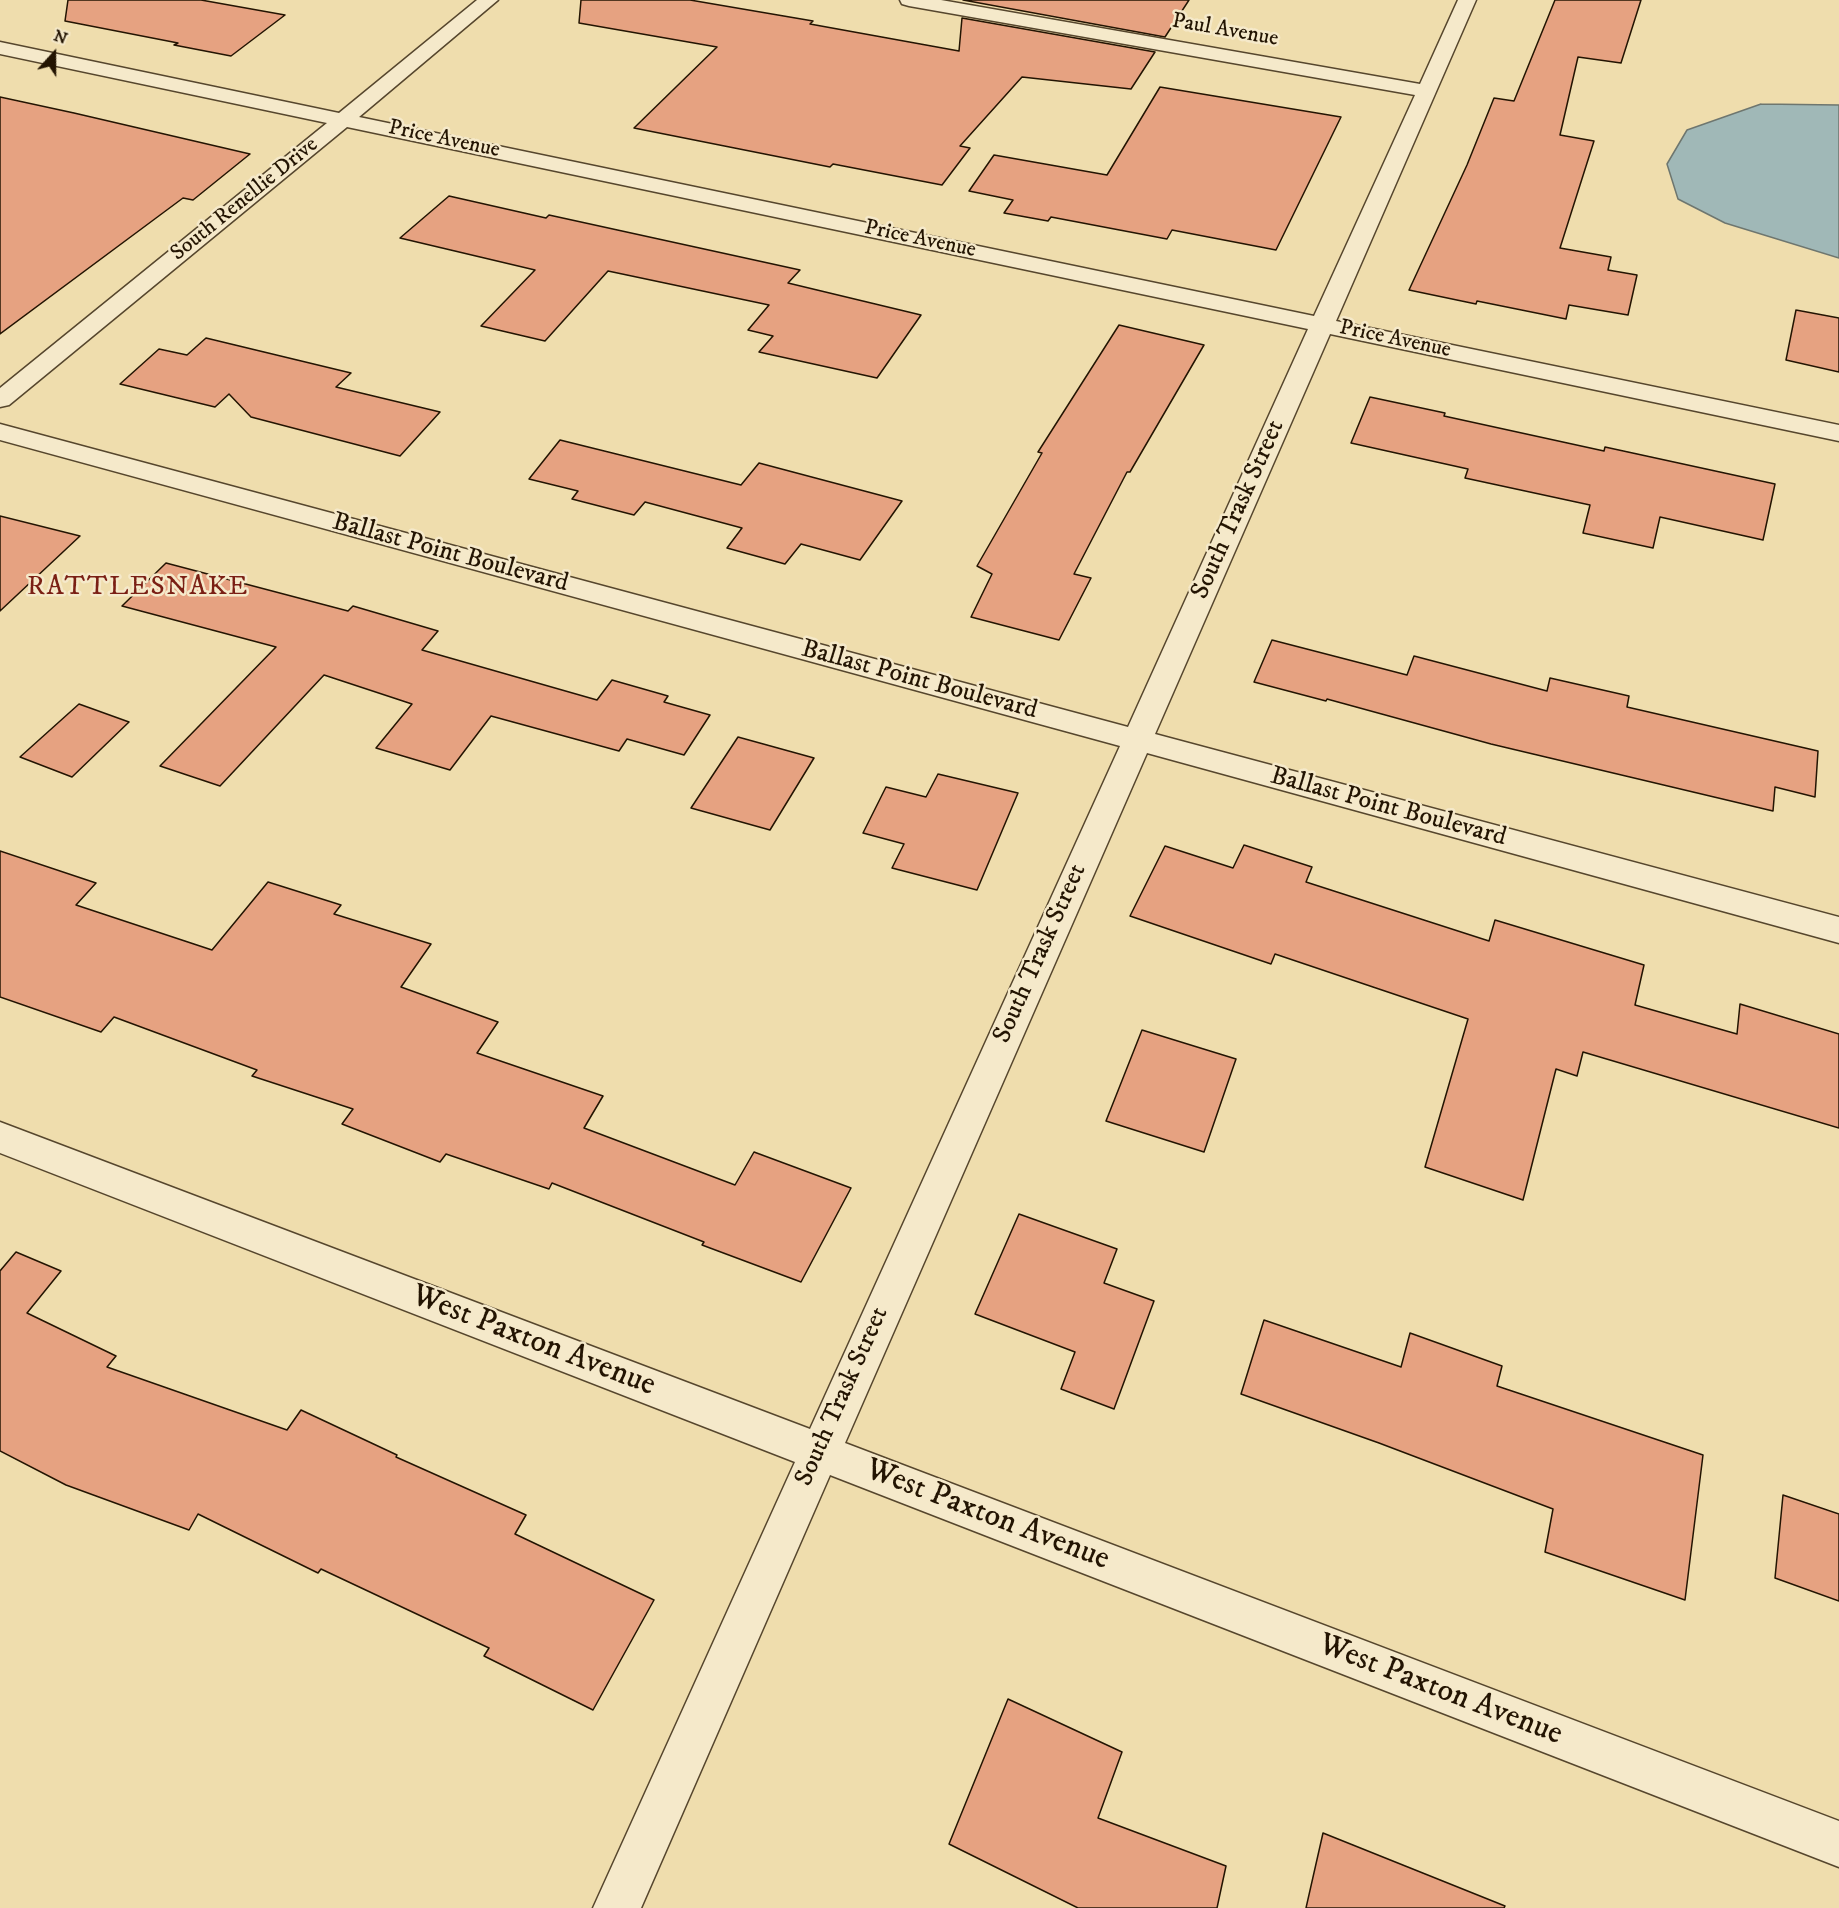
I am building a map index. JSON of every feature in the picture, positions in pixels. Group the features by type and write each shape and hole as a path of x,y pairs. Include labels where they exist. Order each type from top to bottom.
{"street":[{"name":"South Renellie Drive","path":"0,399 489,0"},
{"name":"Paul Avenue","path":"909,0 1426,91"},
{"name":"South Trask Street","path":"617,1908 1467,0"},
{"name":"Price Avenue","path":"0,48 1839,433"},
{"name":"Ballast Point Boulevard","path":"0,432 1839,930"},
{"name":"West Paxton Avenue","path":"0,1137 1839,1844"}],"water":[{"path":"1761,104 1839,105 1839,258 1725,223 1678,199 1667,164 1687,130"}],"building":[{"path":"68,0 201,0 285,15 231,56 65,21"},
{"path":"581,0 690,0 813,21 810,24 959,51 962,18 1155,52 1131,89 1022,77 960,146 970,148 942,185 833,164 830,167 634,128 717,47 579,23"},
{"path":"963,0 1189,0 1165,37"},
{"path":"1555,0 1641,0 1621,63 1578,57 1560,135 1594,141 1560,248 1611,257 1608,270 1637,275 1628,315 1569,305 1566,319 1409,290 1467,165 1494,98 1514,101"},
{"path":"1160,87 1341,117 1276,250 1172,230 1167,239 1051,217 1048,221 1004,213 1013,200 969,191 994,155 1107,175"},
{"path":"0,97 250,154 193,200 183,198 0,334"},
{"path":"449,196 546,218 549,215 800,270 788,283 921,315 877,378 759,352 773,336 748,330 769,305 608,271 545,341 481,326 535,270 400,238"},
{"path":"1796,310 1839,318 1839,372 1786,360"},
{"path":"1119,325 1204,345 1130,472 1127,472 1074,574 1091,578 1059,640 971,617 992,574 977,566 1042,453 1038,452"},
{"path":"206,338 351,373 336,387 440,412 400,456 251,417 229,394 215,407 120,384 159,349 187,355"},
{"path":"1370,397 1445,413 1444,416 1604,451 1605,447 1775,484 1763,540 1660,517 1653,548 1583,533 1590,505 1465,478 1468,469 1351,443"},
{"path":"560,440 741,485 759,463 902,501 860,560 801,544 785,564 727,548 742,528 645,502 634,515 572,499 578,491 529,479"},
{"path":"0,516 80,536 0,611"},
{"path":"166,563 348,611 353,606 438,631 422,650 597,700 612,680 668,696 664,702 710,715 684,755 627,739 619,751 491,716 450,770 376,748 412,704 324,675 220,786 160,766 276,647 122,606"},
{"path":"1272,640 1407,675 1414,656 1547,691 1550,678 1629,696 1627,707 1818,751 1815,797 1775,787 1773,811 1491,744 1327,699 1326,701 1254,682"},
{"path":"79,704 129,722 72,777 20,757"},
{"path":"738,737 814,758 770,830 691,808"},
{"path":"938,774 1018,793 977,890 892,868 904,844 863,833 886,787 926,797"},
{"path":"1244,845 1312,867 1306,882 1489,941 1495,920 1644,965 1635,1005 1737,1034 1740,1004 1839,1034 1839,1128 1583,1052 1577,1076 1556,1069 1523,1200 1425,1167 1468,1019 1275,954 1271,964 1130,916 1165,846 1233,868"},
{"path":"0,851 96,883 76,905 212,950 268,882 341,905 334,914 431,944 401,987 498,1022 477,1053 603,1096 584,1128 735,1185 754,1152 851,1188 801,1282 702,1245 704,1242 552,1183 549,1189 446,1154 440,1162 342,1124 353,1109 252,1076 257,1070 114,1017 101,1032 0,997"},
{"path":"1142,1030 1236,1059 1204,1152 1106,1121"},
{"path":"1019,1214 1117,1249 1104,1283 1154,1301 1114,1409 1061,1389 1075,1352 975,1314"},
{"path":"16,1252 61,1271 27,1313 116,1356 107,1367 287,1430 301,1410 397,1455 396,1457 526,1515 515,1534 654,1600 593,1710 484,1656 489,1648 321,1569 318,1573 198,1514 189,1530 66,1485 0,1451 0,1271"},
{"path":"1264,1320 1401,1367 1410,1333 1502,1366 1497,1386 1703,1455 1685,1600 1545,1552 1553,1509 1241,1394"},
{"path":"1783,1495 1839,1514 1839,1601 1775,1578"},
{"path":"1008,1699 1122,1752 1098,1818 1226,1866 1217,1908 1078,1908 949,1844"},
{"path":"1323,1833 1505,1906 1504,1908 1306,1908"}],"district":[{"name":"RATTLESNAKE","path":"138,588"}]}
